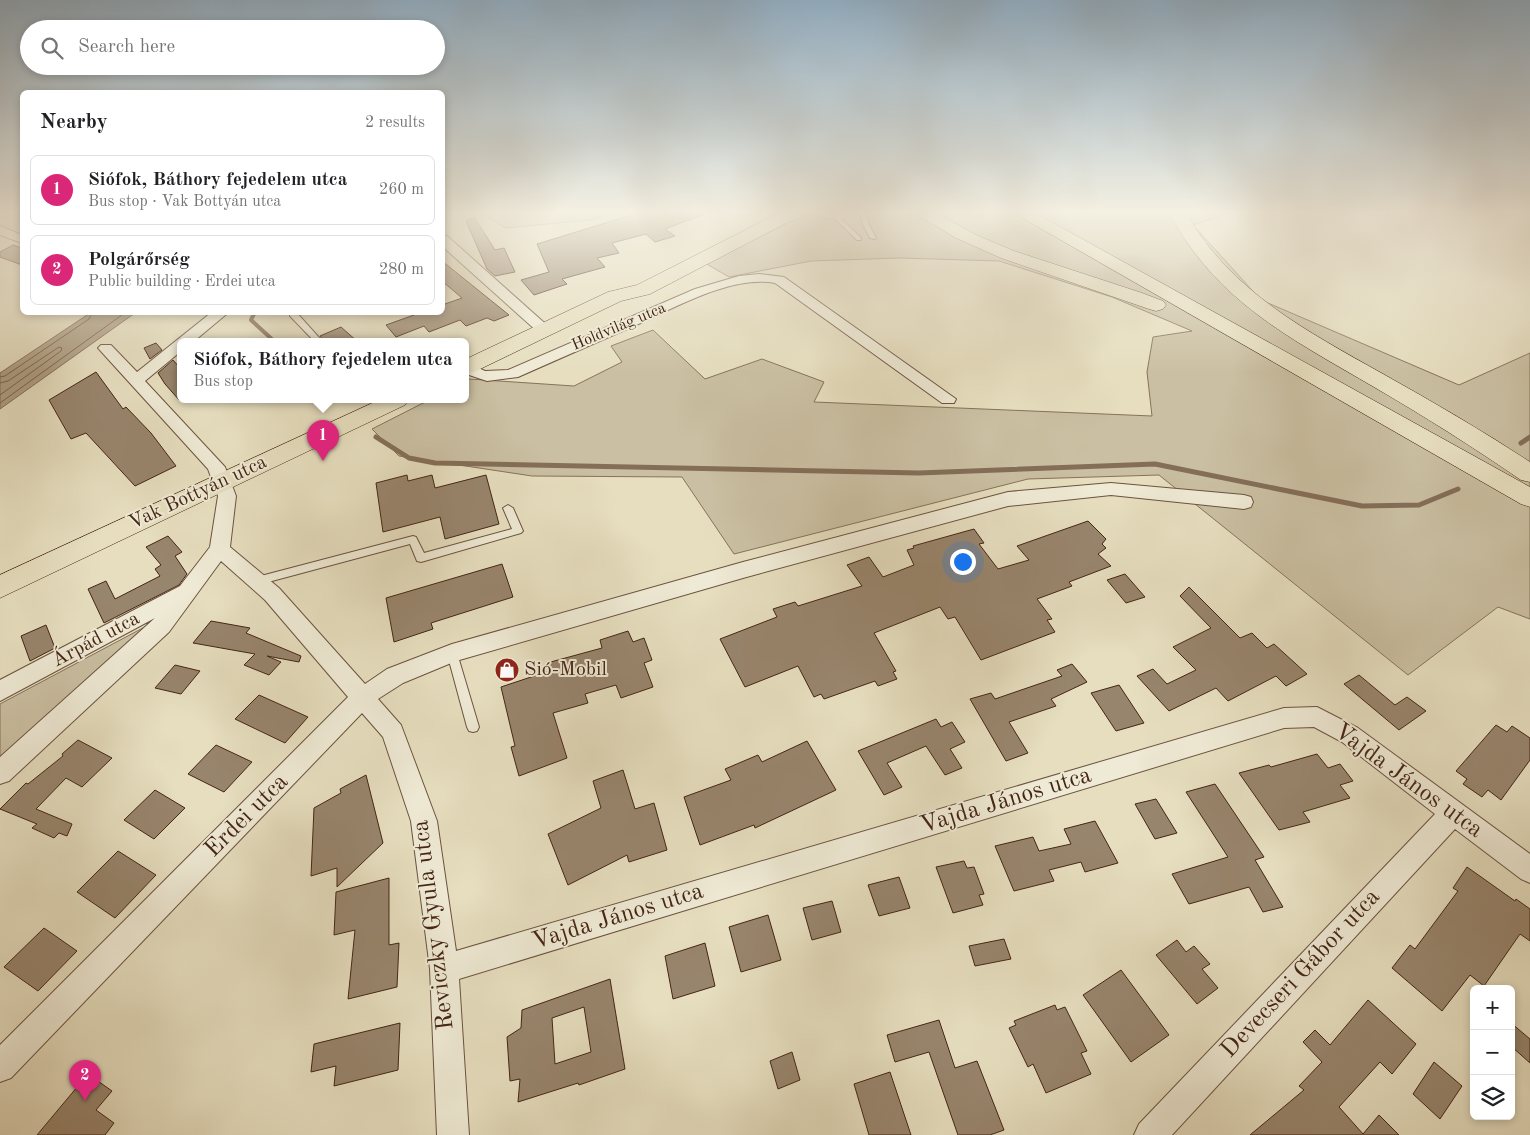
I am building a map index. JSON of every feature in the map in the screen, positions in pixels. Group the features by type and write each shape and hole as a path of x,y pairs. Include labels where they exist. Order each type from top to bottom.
{"main road":[{"path":"615,296 631,282 663,266"},
{"path":"469,366 615,296 643,290 689,266"},
{"path":"1042,266 1115,289 1180,315 1314,377"},
{"path":"1116,266 1530,498"},
{"path":"1144,266 1530,476"},
{"path":"1213,266 1243,294 1332,353 1486,444 1530,476"},
{"name":"Vak Bottyán utca","path":"0,587 391,403"}],"street":[{"path":"472,266 544,330"},
{"name":"Holdvilág utca","path":"469,369 483,377 497,378 512,374 700,292 722,285 769,277 779,280 948,399"},
{"path":"189,338 218,315"},
{"path":"135,381 177,347"},
{"path":"0,773 161,626 220,549 226,518 227,496 216,467 106,348"},
{"name":"Erdei utca","path":"0,1067 364,696 395,676 452,653 534,629 1008,499 1111,489 1244,502"},
{"name":"Reviczky Gyula utca","path":"220,549 258,581 364,696 393,732 424,821 444,969 453,1135"},
{"name":"Árpád utca","path":"0,691 191,589"},
{"name":"Vajda János utca","path":"444,969 1284,718 1316,717 1350,734 1530,870"},
{"name":"Devecseri Gábor utca","path":"1150,1135 1453,813"}],"lane":[{"path":"294,315 315,338"},
{"path":"258,581 413,540 421,558 518,531 508,508"},
{"path":"452,653 474,727"}],"shaded area":[{"path":"710,266 786,266 729,277"},
{"path":"1015,266 1230,266 1261,300 1459,385 1530,353 1530,619 1498,607 1408,675 1159,475 1028,479 734,554 682,477 532,476 399,456 372,429 423,403 469,403 469,379 574,386 622,362 611,346 653,330 705,379 762,359 824,382 814,402 1152,416 1147,372 1153,337 1192,331 1112,297"},
{"path":"154,622 0,761 0,704"}],"water":[{"path":"87,315 132,315 0,409 0,373"}],"building":[{"path":"445,266 448,266 509,315 494,321 487,318 466,326 460,320 429,332 424,326 396,337 386,325 414,315 445,315 445,304 462,298 445,284"},
{"path":"486,266 512,266 515,272 495,276"},
{"path":"546,266 605,267 562,279 567,284 534,295 521,280 549,272"},
{"path":"341,327 353,338 322,338 320,336"},
{"path":"156,343 162,350 150,359 144,348"},
{"path":"173,360 177,365 177,398 165,384 158,373"},
{"path":"96,372 123,409 126,407 151,433 176,466 135,486 86,433 71,439 49,400"},
{"path":"407,475 408,481 432,475 435,488 486,475 499,524 445,539 440,517 383,532 376,483"},
{"path":"1088,521 1106,539 1102,544 1106,548 1098,554 1111,566 1069,582 1072,586 1037,599 1052,619 1047,620 1055,632 981,660 955,617 948,619 940,607 874,633 896,671 893,672 897,679 878,686 875,681 824,699 821,694 814,697 798,666 745,687 720,639 777,617 773,609 795,602 798,606 862,586 847,565 869,557 883,577 914,565 907,550 914,548 913,546 974,529 984,543 979,544 998,569 1029,560 1017,546"},
{"path":"168,536 182,552 175,556 187,574 179,585 104,623 88,589 106,581 115,599 160,576 155,569 161,565 146,547"},
{"path":"502,564 513,597 431,623 433,629 394,642 386,598"},
{"path":"1125,574 1145,597 1126,603 1107,580"},
{"path":"1189,587 1240,638 1252,633 1267,648 1274,644 1307,674 1286,686 1276,676 1228,701 1216,688 1169,711 1137,676 1153,669 1167,684 1196,670 1173,647 1211,628 1180,596"},
{"path":"211,621 250,628 246,633 301,656 299,662 267,656 281,662 269,675 244,665 255,654 193,643"},
{"path":"46,625 55,648 30,661 21,636"},
{"path":"628,631 633,642 644,638 652,660 644,663 653,687 621,698 616,685 585,694 588,703 553,713 567,758 519,776 511,747 515,746 501,687 549,671 547,663 602,648 600,640"},
{"path":"1072,664 1087,682 1051,699 1056,706 1009,722 1028,753 1006,761 970,699 991,693 995,699 1062,676 1057,670"},
{"path":"175,665 200,671 181,694 155,688"},
{"path":"1359,675 1395,705 1407,697 1426,711 1399,730 1344,684"},
{"path":"1119,685 1144,723 1116,731 1091,693"},
{"path":"259,695 308,717 285,743 235,719"},
{"path":"936,719 941,727 952,722 965,742 950,749 962,768 945,775 926,746 887,763 902,787 884,795 858,751"},
{"path":"1496,725 1507,732 1512,726 1530,738 1530,760 1501,800 1488,790 1482,797 1463,784 1467,779 1456,771"},
{"path":"78,740 112,758 82,787 66,778 36,809 72,824 67,836 59,833 54,838 32,828 37,824 0,809 26,783 28,784 63,756 62,754"},
{"path":"807,741 836,790 755,828 754,825 700,845 684,797 731,780 725,769 758,755 762,762"},
{"path":"216,745 252,762 224,792 188,774"},
{"path":"1317,754 1328,768 1340,764 1353,781 1340,785 1350,798 1303,812 1310,822 1279,830 1239,773 1269,765 1271,767"},
{"path":"623,770 635,809 654,803 667,850 629,862 627,855 568,885 548,834 601,808 593,781"},
{"path":"366,775 383,843 337,887 337,868 311,876 314,808 341,793 340,789"},
{"path":"1215,784 1264,857 1255,860 1283,907 1263,912 1249,887 1189,904 1172,874 1228,857 1186,792"},
{"path":"155,790 185,808 154,839 124,820"},
{"path":"1156,799 1177,833 1155,839 1135,804"},
{"path":"1095,821 1118,863 1085,872 1081,862 1049,870 1054,881 1014,891 995,846 1033,837 1039,851 1071,844 1064,829"},
{"path":"118,851 156,875 115,918 77,892"},
{"path":"964,861 967,868 974,867 984,894 979,895 983,905 953,913 936,867"},
{"path":"1467,867 1515,901 1516,899 1530,909 1530,941 1520,934 1485,985 1470,975 1442,1011 1392,968 1410,945 1415,949 1458,891 1453,888"},
{"path":"899,877 910,908 879,916 868,885"},
{"path":"389,878 389,945 399,943 397,987 348,999 355,930 334,935 336,892"},
{"path":"832,901 841,932 812,940 803,908"},
{"path":"768,915 781,960 741,972 729,927"},
{"path":"44,928 77,951 38,991 4,967"},
{"path":"1004,939 1011,959 975,966 969,946"},
{"path":"1177,940 1186,952 1194,946 1210,964 1202,969 1218,988 1197,1004 1156,955"},
{"path":"705,943 715,986 673,999 665,956"},
{"path":"1121,970 1169,1035 1131,1062 1083,995"},
{"path":"610,979 625,1069 579,1085 578,1083 518,1102 520,1079 510,1081 507,1037 521,1028 522,1010","holes":["584,1007 591,1052 555,1064 552,1018"]},
{"path":"1368,1000 1416,1044 1392,1074 1380,1062 1339,1107 1363,1134 1379,1115 1399,1135 1250,1135 1304,1090 1299,1086 1322,1062 1303,1042 1315,1030 1330,1045"},
{"path":"1055,1005 1057,1010 1065,1007 1087,1051 1081,1053 1091,1074 1046,1093 1033,1064 1028,1067 1009,1028 1016,1025 1014,1021"},
{"path":"939,1020 955,1068 977,1061 1004,1130 990,1135 958,1135 929,1052 895,1062 887,1035"},
{"path":"400,1023 398,1070 334,1086 336,1066 311,1072 314,1044"},
{"path":"1515,1026 1530,1039 1530,1063 1515,1050"},
{"path":"792,1052 800,1080 778,1089 770,1061"},
{"path":"1434,1062 1462,1086 1440,1119 1413,1094"},
{"path":"890,1072 911,1135 869,1135 854,1084"},
{"path":"88,1074 112,1091 96,1110 114,1123 105,1135 37,1135"}],"waterway":[{"path":"254,315 251,320 271,338"},
{"path":"376,437 409,458 435,463 919,473 1155,464 1362,506 1419,505 1458,489"},
{"path":"1521,443 1530,437"}],"place":[{"name":"Siófok, Báthory fejedelem utca","path":"323,461"},
{"name":"Sió-Mobil","path":"507,670"},
{"name":"Polgárőrség","path":"85,1101"}]}
